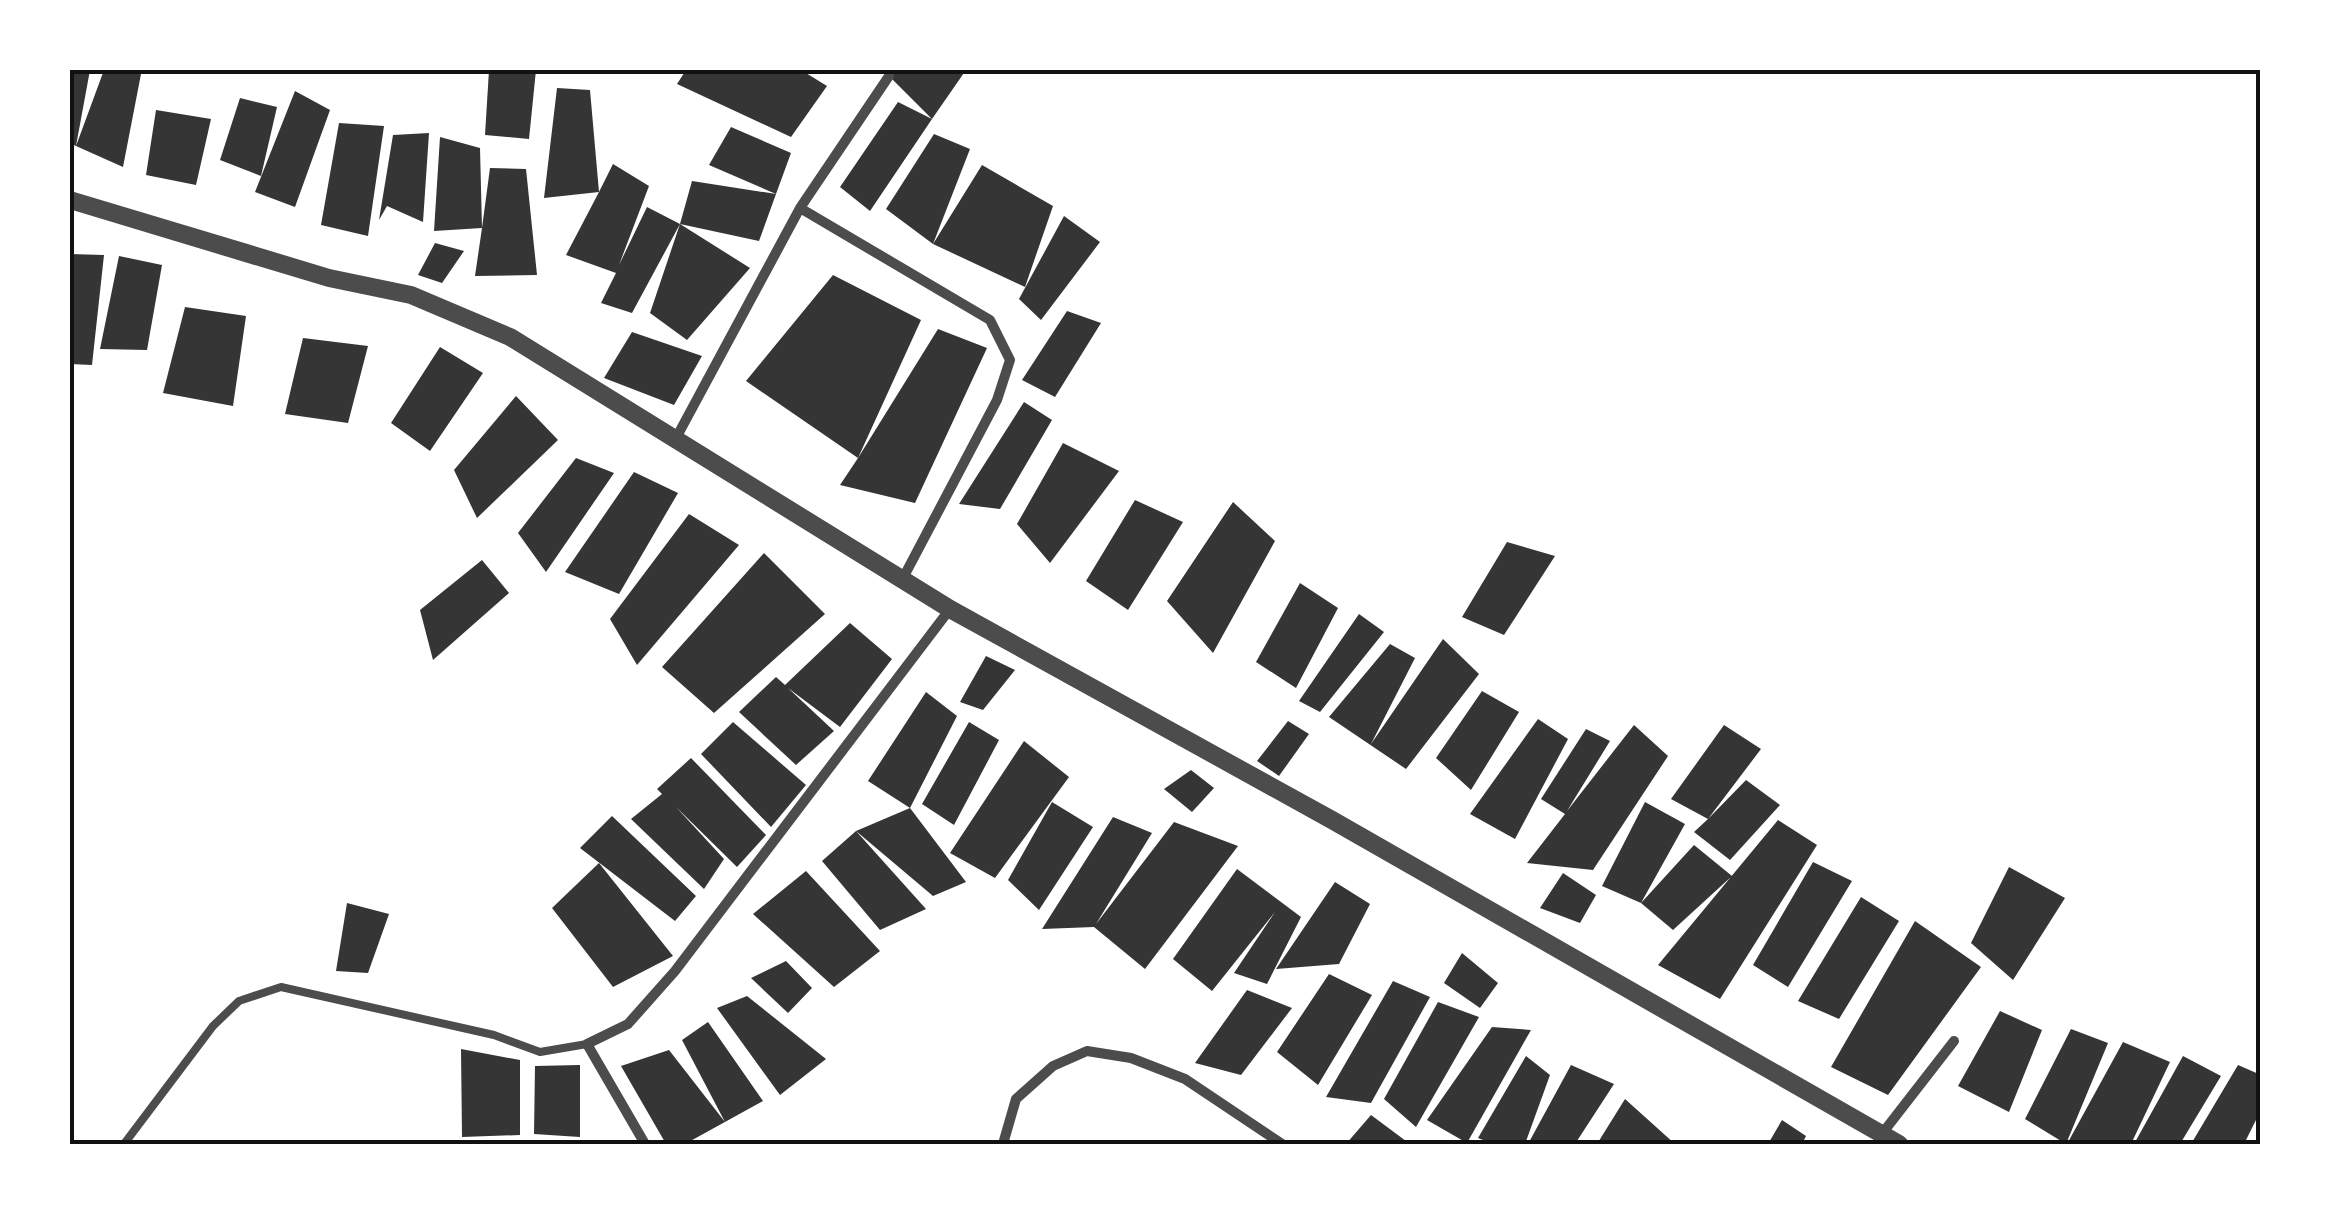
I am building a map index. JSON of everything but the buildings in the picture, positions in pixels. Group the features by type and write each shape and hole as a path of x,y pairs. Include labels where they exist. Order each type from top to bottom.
{"street":[{"path":"675,440 800,208 889,76"},
{"path":"70,200 328,278 411,295 510,337 950,609 1332,820 1899,1144"},
{"path":"800,208 990,320 1010,360 997,400 902,580"},
{"path":"645,1144 587,1044 628,1024 666,981 950,609"},
{"path":"1881,1135 1954,1041"},
{"path":"1002,1144 1016,1100 1053,1066 1087,1051 1131,1058 1185,1079 1282,1144"}],"lane":[{"path":"124,1144 212,1026 238,1001 282,986 494,1036 540,1052 587,1044"}]}
